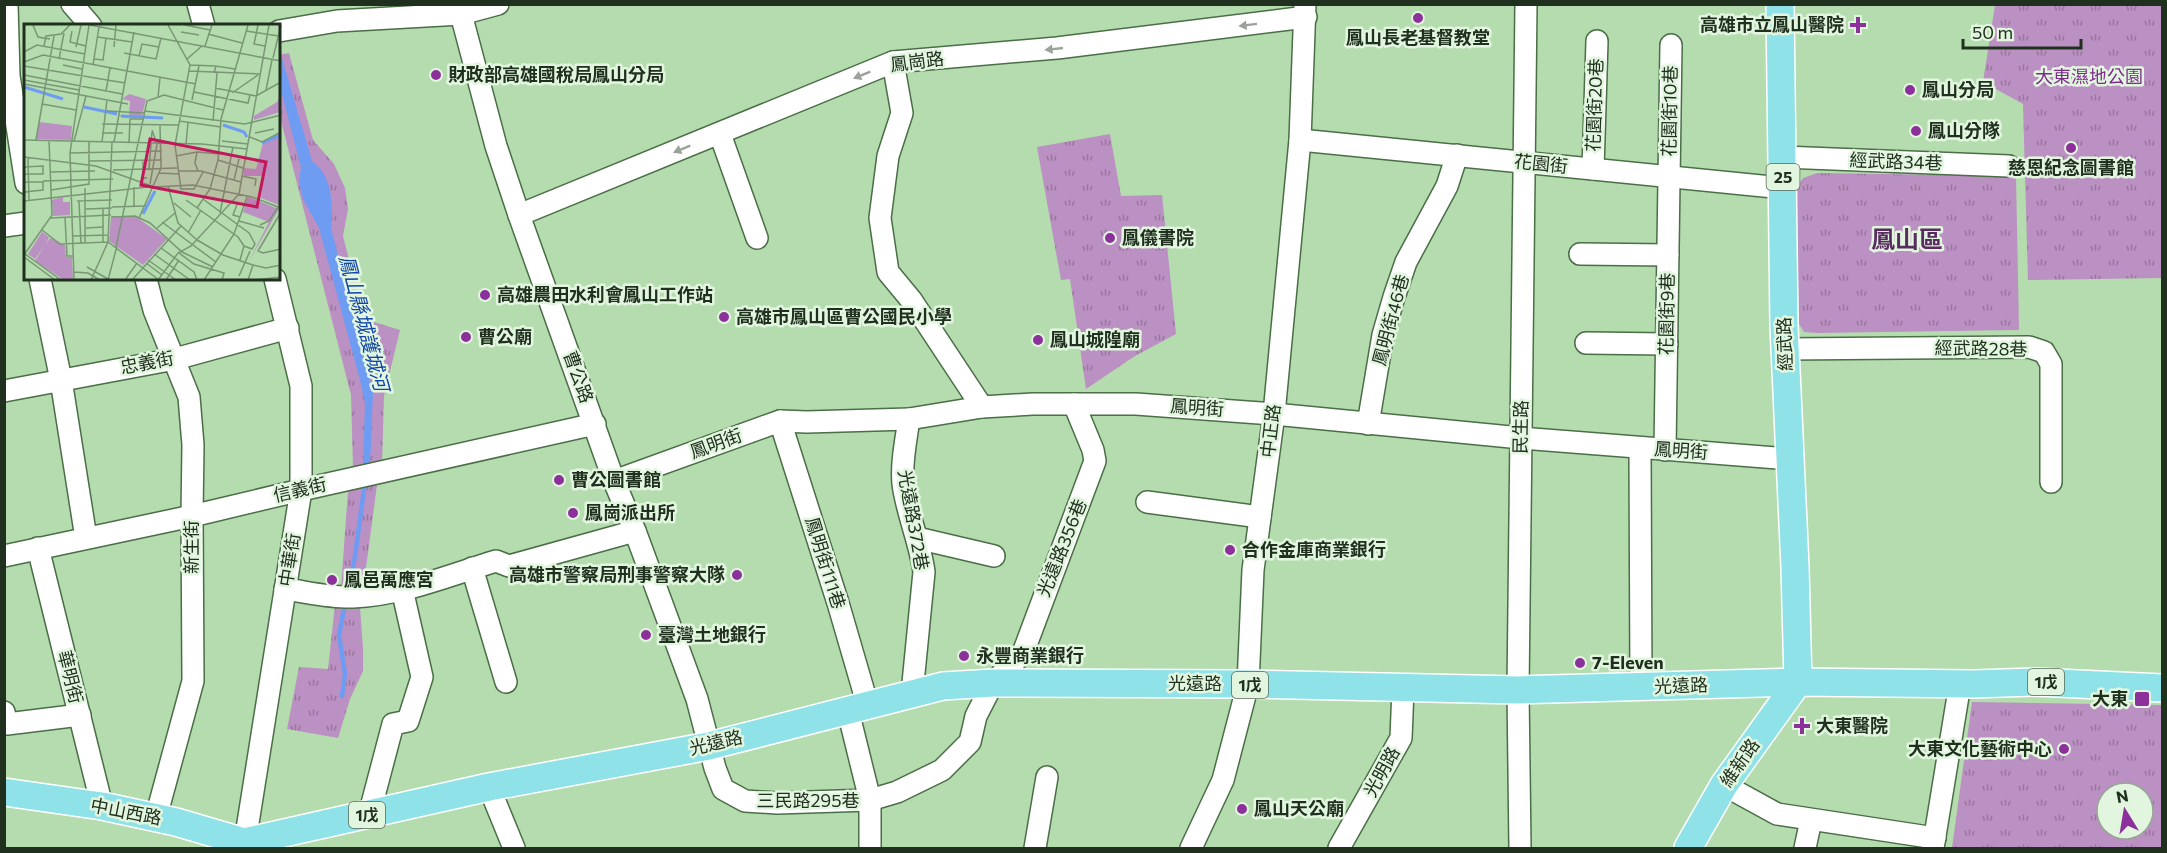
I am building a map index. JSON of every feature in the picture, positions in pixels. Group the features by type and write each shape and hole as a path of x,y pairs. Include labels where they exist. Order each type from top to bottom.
{"main road":[{"name":"經武路","path":"1780,4 1785,349 1798,682"},
{"name":"光遠路","path":"244,845 489,787 709,746 943,686 993,683 1248,684 1518,690 1798,682 1960,684 2036,682 2163,688"},
{"name":"維新路","path":"1688,849 1724,785 1798,682"},
{"name":"中山西路","path":"4,792 102,806 156,817 244,845"}],"street":[{"path":"7,4 24,167"},
{"path":"72,4 89,24"},
{"path":"198,4 203,24"},
{"path":"280,31 337,21 498,4"},
{"name":"民生路","path":"1520,849 1518,690 1526,4"},
{"name":"曹公路","path":"461,9 496,146 519,216 614,481 635,531 697,699 709,746"},
{"name":"鳳崗路","path":"519,216 893,62 1057,48 1306,11"},
{"name":"中正路","path":"1191,849 1223,780 1248,684 1253,570 1274,414 1300,140 1306,11"},
{"name":"花園街20巷","path":"1593,169 1597,40"},
{"name":"花園街10巷","path":"1669,177 1671,45"},
{"path":"893,62 902,112 888,156 880,218 888,272 912,301 982,407"},
{"path":"720,134 757,238"},
{"name":"花園街","path":"1300,140 1782,188"},
{"name":"鳳明街46巷","path":"1368,424 1383,335 1394,297 1406,262 1447,186 1457,155"},
{"name":"經武路34巷","path":"1783,157 2009,166"},
{"name":"花園街9巷","path":"1665,450 1669,177"},
{"path":"4,226 24,223"},
{"path":"1580,254 1668,255"},
{"path":"40,280 61,380 86,538"},
{"name":"新生街","path":"146,280 154,310 189,397 194,445 193,681 156,817"},
{"name":"中華街","path":"244,845 301,490 301,386 275,280"},
{"name":"忠義街","path":"4,392 175,359 288,328"},
{"path":"1586,343 1667,344"},
{"name":"經武路28巷","path":"1785,349 2029,347 2044,352 2051,364 2051,482"},
{"name":"鳳明街","path":"614,481 780,421 909,419 982,407 1033,404 1136,404 1274,414 1521,438 1789,459"},
{"name":"光遠路356巷","path":"870,800 897,792 942,770 970,742 976,716 993,683 1023,653 1095,461 1093,450 1074,404"},
{"name":"光遠路372巷","path":"909,419 903,463 903,485 924,572 912,693"},
{"name":"鳳明街111巷","path":"780,421 858,708 870,800 870,849"},
{"name":"信義街","path":"4,556 192,516 595,424"},
{"path":"1640,448 1641,687"},
{"path":"1147,502 1260,517"},
{"path":"285,589 347,597 402,589 496,561 509,566 635,531"},
{"path":"917,538 994,556"},
{"name":"華明街","path":"38,548 102,806"},
{"path":"472,568 506,682"},
{"path":"369,815 393,724 408,721 422,677 402,589"},
{"path":"1724,785 1777,814 1934,843 1960,684"},
{"name":"光明路","path":"1339,849 1401,738 1403,689"},
{"path":"4,712 7,724 80,715"},
{"name":"三民路295巷","path":"709,746 723,789 745,801 777,803 870,800"},
{"path":"1035,849 1047,777"},
{"path":"489,787 514,849"},
{"path":"1805,849 1811,820"},
{"path":"217,849 244,845"}],"green space":[{"name":"大東濕地公園","path":"1995,5 2162,5 2162,278 2028,280 2023,104 1983,82"},
{"path":"289,53 313,140 334,164 345,188 348,209 343,236 364,319 400,330 384,396 382,464 353,469 351,395 280,117 280,55"},
{"name":"鳳儀書院","path":"1110,134 1121,196 1162,195 1176,334 1135,356 1086,389 1070,279 1061,280 1037,147"},
{"path":"1817,173 2016,176 2019,330 1804,332 1799,324 1796,189 1803,178"},
{"path":"377,485 363,590 341,588 348,491"},
{"path":"335,605 360,608 363,648 363,671 350,699 338,738 287,729 299,667 328,669"},
{"name":"大東文化藝術中心","path":"1972,702 2162,705 2162,848 1952,848"}],"water":[{"path":"280,55 312,161 319,167 328,183 332,210 331,228 373,392 370,466 363,468 365,403 319,228 303,199 299,182 301,167 280,87"}],"waterway":[{"name":"鳳山縣城護城河","path":"348,593 365,482"},
{"name":"鳳山縣城護城河","path":"342,696 345,674 339,635 345,604"}],"place":[{"name":"鳳山長老基督教堂","path":"1418,18"},
{"name":"高雄市立鳳山醫院","path":"1858,25"},
{"name":"財政部高雄國稅局鳳山分局","path":"436,75"},
{"name":"鳳山分局","path":"1910,90"},
{"name":"鳳山分隊","path":"1916,131"},
{"name":"慈恩紀念圖書館","path":"2071,148"},
{"name":"鳳儀書院","path":"1110,238"},
{"name":"高雄農田水利會鳳山工作站","path":"485,295"},
{"name":"高雄市鳳山區曹公國民小學","path":"724,317"},
{"name":"曹公廟","path":"466,337"},
{"name":"鳳山城隍廟","path":"1038,340"},
{"name":"曹公圖書館","path":"559,480"},
{"name":"鳳崗派出所","path":"573,513"},
{"name":"合作金庫商業銀行","path":"1230,550"},
{"name":"高雄市警察局刑事警察大隊","path":"737,575"},
{"name":"鳳邑萬應宮","path":"332,580"},
{"name":"臺灣土地銀行","path":"646,635"},
{"name":"永豐商業銀行","path":"964,656"},
{"name":"7-Eleven","path":"1580,663"},
{"name":"大東","path":"2142,699"},
{"name":"大東醫院","path":"1802,726"},
{"name":"大東文化藝術中心","path":"2064,749"},
{"name":"鳳山天公廟","path":"1242,809"}],"district":[{"name":"鳳山區","path":"1907,240"}]}
